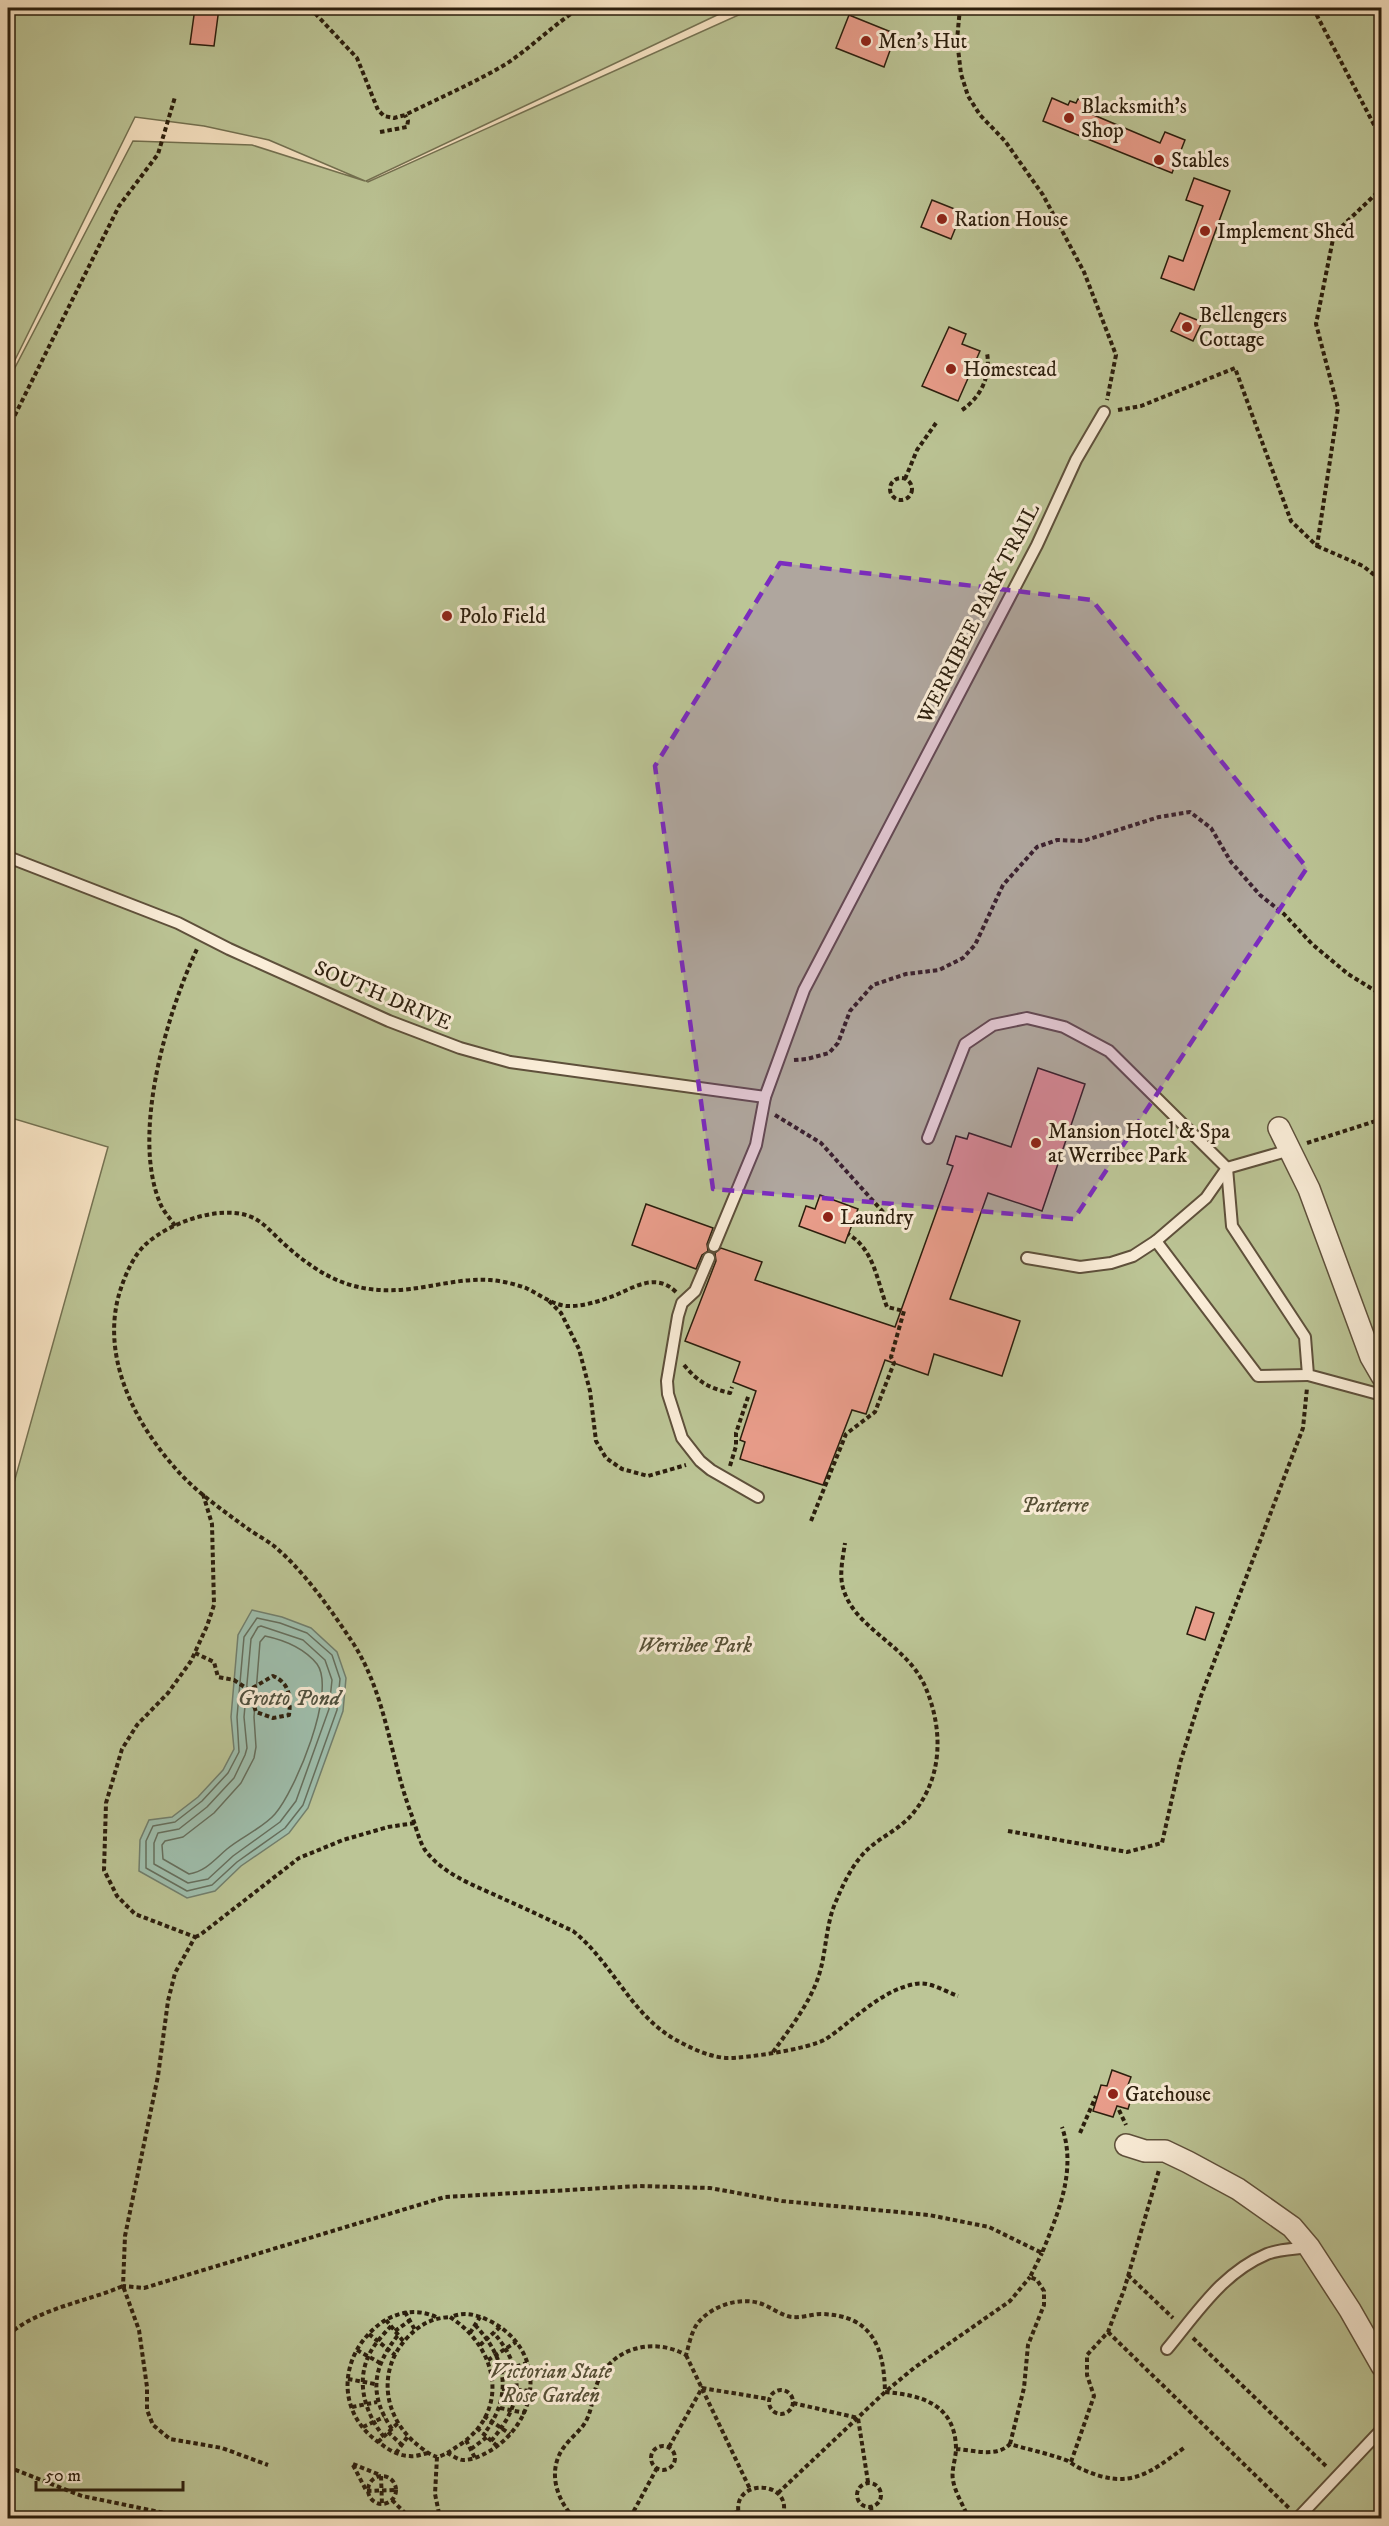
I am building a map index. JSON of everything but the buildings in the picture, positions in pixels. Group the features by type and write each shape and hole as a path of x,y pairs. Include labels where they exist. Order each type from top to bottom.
{"street":[{"path":"1280,1128 1309,1189 1371,1357 1382,1376"},
{"path":"1126,2145 1145,2151 1165,2151 1238,2189 1292,2227 1309,2247 1350,2310 1382,2366"}],"lane":[{"name":"WERRIBEE PARK TRAIL","path":"714,1246 756,1145 765,1097 804,990 1037,545 1076,460 1104,412"},
{"name":"SOUTH DRIVE","path":"8,857 178,923 389,1021 460,1048 510,1062 765,1097"},
{"path":"928,1138 965,1044 993,1025 1027,1018 1064,1027 1109,1051 1227,1168 1232,1226 1305,1337 1308,1375"},
{"path":"1027,1258 1080,1267 1111,1263 1133,1256 1156,1241 1206,1197 1227,1168 1290,1150"},
{"path":"1156,1241 1258,1376 1308,1375 1382,1395"},
{"path":"709,1258 695,1291 682,1302 672,1339 667,1380 672,1410 682,1438 700,1461 758,1497"},
{"path":"1167,2349 1220,2284 1234,2272 1269,2253 1309,2247"},
{"path":"1299,2518 1382,2429"}],"path":[{"path":"310,8 357,58 378,110 384,116 394,118 405,115 505,64 522,53 558,22 580,8"},
{"path":"960,8 957,40 961,74 968,96 980,115 1005,141 1048,203 1084,272 1116,355 1104,412 1141,406 1235,368 1291,521 1317,546 1364,566 1382,581"},
{"path":"1313,8 1382,140"},
{"path":"8,429 119,206 158,154 175,96"},
{"path":"380,132 407,127 408,121 405,115"},
{"path":"1317,546 1338,408 1316,324 1334,234 1382,188"},
{"path":"962,410 973,402 983,387 988,370 987,353"},
{"path":"905,479 917,450 936,423"},
{"path":"899,478 905,479 911,486 910,495 903,500 895,499 890,492 891,485 899,478"},
{"path":"778,1060 807,1059 829,1053 838,1043 850,1011 873,985 906,974 939,970 963,958 975,945 1003,885 1036,847 1057,840 1083,841 1159,817 1190,812 1211,828 1231,862 1260,895 1284,914 1312,944 1348,974 1382,995"},
{"path":"175,1226 160,1203 150,1162 149,1127 154,1085 171,1021 185,975 203,936"},
{"path":"763,1110 821,1143 884,1213 906,1222"},
{"path":"1290,1150 1382,1119"},
{"path":"682,1302 673,1288 664,1282 653,1281 634,1285 615,1295 585,1305 564,1306 525,1288 487,1280 378,1291 358,1288 342,1283 301,1258 269,1228 249,1216 227,1214 197,1217 175,1226 145,1245 127,1272 117,1299 113,1323 115,1351 122,1381 134,1412 177,1471 203,1494 274,1546 298,1571 354,1646 378,1690 404,1794 425,1850 452,1874 573,1931 588,1943 647,2020 673,2038 698,2051 727,2058 814,2044 824,2040 895,1991 916,1984 932,1984 958,1996"},
{"path":"811,1521 846,1434 875,1412 894,1363 891,1357 904,1311 887,1307 865,1248 859,1240 848,1234"},
{"path":"549,1301 561,1313 579,1349 590,1391 596,1441 606,1458 622,1469 637,1475 648,1476 694,1462"},
{"path":"672,1339 683,1364 700,1382 708,1387 730,1393 732,1387"},
{"path":"1008,1831 1127,1851 1162,1843 1180,1763 1201,1696 1303,1428 1308,1375"},
{"path":"725,1478 749,1394"},
{"path":"203,1494 212,1524 214,1605 195,1653 168,1693 137,1725 122,1749 106,1803 104,1870 117,1896 135,1914 195,1936 200,1935 299,1858 343,1840 388,1827 415,1823"},
{"path":"773,2052 797,2017 818,1980 829,1921 836,1899 855,1864 868,1849 913,1814 926,1795 937,1766 938,1739 934,1712 918,1672 904,1654 861,1618 843,1588 842,1569 845,1543"},
{"path":"195,1653 214,1662 218,1677 234,1680 249,1690 256,1712 273,1718 289,1715 291,1699 280,1679 273,1676 249,1690"},
{"path":"195,1936 175,1973 168,2001 158,2076 124,2236 123,2286 139,2330 147,2387 147,2410 153,2425 170,2439 222,2448 268,2465"},
{"path":"1080,2133 1096,2096"},
{"path":"778,2493 885,2392 914,2368 1010,2301 1030,2277 1056,2218 1066,2185 1067,2142 1062,2127"},
{"path":"1071,2462 1094,2396 1087,2375 1087,2355 1108,2331 1128,2275 1165,2151"},
{"path":"8,2335 19,2325 56,2309 98,2297 123,2286 144,2288 214,2266 299,2244 445,2197 640,2186 710,2188 782,2200 929,2215 989,2227 1042,2253"},
{"path":"1128,2275 1336,2476"},
{"path":"956,2449 994,2453 1005,2449 1010,2444 1024,2388 1028,2345 1044,2305 1044,2291 1037,2280 1030,2277"},
{"path":"687,2355 697,2325 708,2313 740,2300 758,2302 791,2318 822,2314 839,2317 860,2324 872,2334 884,2368 885,2392"},
{"path":"405,2312 415,2330"},
{"path":"429,2453 409,2456 396,2453 378,2442 363,2427 351,2407 348,2395 349,2365 357,2350 369,2334 386,2320 405,2312 421,2312 437,2318 450,2318 467,2313 500,2327 516,2342 531,2376 531,2391 525,2414 510,2434 497,2446 475,2458 462,2460 447,2453"},
{"path":"470,2333 480,2317"},
{"path":"437,2318 415,2330 395,2355 388,2374 387,2395 398,2423 408,2436 436,2457 447,2453 466,2440 477,2428 489,2407 492,2384 488,2360 480,2345 470,2333 450,2318"},
{"path":"386,2320 404,2342"},
{"path":"402,2445 390,2430 377,2402 375,2384 380,2363 387,2349 409,2320"},
{"path":"471,2449 485,2435 493,2422 500,2408 502,2389 502,2370 497,2354 488,2338 475,2325"},
{"path":"384,2437 373,2423 365,2404 362,2381 368,2356 391,2326"},
{"path":"480,2345 500,2327"},
{"path":"1108,2331 1299,2518"},
{"path":"491,2441 502,2428 512,2410 518,2390 515,2366 507,2348 494,2333"},
{"path":"369,2334 395,2355"},
{"path":"488,2360 516,2342"},
{"path":"574,2518 567,2511 554,2482 556,2466 562,2450 588,2419 600,2378 611,2362 629,2350 652,2346 680,2351 687,2355 750,2489"},
{"path":"357,2350 380,2363"},
{"path":"502,2370 527,2363"},
{"path":"348,2379 375,2384"},
{"path":"702,2388 769,2399"},
{"path":"669,2447 702,2388"},
{"path":"502,2389 531,2391"},
{"path":"783,2390 792,2397 793,2403 789,2412 777,2414 771,2409 769,2399 775,2391 783,2390"},
{"path":"885,2392 906,2394 926,2400 940,2409 949,2422 956,2449 952,2478 968,2518"},
{"path":"351,2407 377,2402"},
{"path":"793,2403 858,2418"},
{"path":"500,2408 525,2414"},
{"path":"484,2416 510,2434"},
{"path":"363,2427 384,2417"},
{"path":"858,2418 868,2482"},
{"path":"378,2442 398,2423"},
{"path":"477,2428 497,2446"},
{"path":"396,2453 408,2436"},
{"path":"466,2440 475,2458"},
{"path":"1010,2444 1036,2449 1113,2480 1130,2480 1144,2476 1185,2447"},
{"path":"661,2445 669,2447 675,2453 674,2464 668,2469 657,2468 652,2461 654,2450 661,2445"},
{"path":"436,2457 435,2494 441,2518"},
{"path":"353,2464 392,2480 396,2490 392,2500 382,2505 374,2503 353,2464"},
{"path":"8,2467 82,2496 189,2518"},
{"path":"630,2518 657,2468"},
{"path":"382,2476 382,2505"},
{"path":"367,2491 370,2481 382,2476"},
{"path":"868,2482 878,2486 881,2494 879,2501 871,2506 862,2505 857,2498 860,2487 868,2482"},
{"path":"740,2518 741,2500 750,2489 765,2487 778,2493 784,2506 782,2518"},
{"path":"367,2491 396,2490"},
{"path":"392,2500 406,2514 414,2518"},
{"path":"871,2506 872,2518"},
{"path":"690,2518 739,2512"}],"highlighted area":[{"path":"780,563 1092,600 1307,868 1074,1219 713,1189 655,766"}],"green space":[{"name":"Werribee Park","path":"8,8 732,8 366,181 368,182 754,8 1381,8 1381,2518 8,2518 8,1504 108,1147 8,1117 8,381 133,141 252,145 365,181 269,140 204,126 135,117 8,374"}],"water":[{"name":"Grotto Pond","path":"252,1610 282,1617 311,1628 337,1652 346,1678 343,1711 308,1808 289,1833 241,1866 215,1891 187,1898 139,1871 140,1840 149,1820 172,1817 198,1797 223,1770 234,1749 231,1717 238,1635"}],"place":[{"name":"Men's Hut","path":"866,41"},
{"name":"Blacksmith's Shop","path":"1069,118"},
{"name":"Stables","path":"1159,160"},
{"name":"Ration House","path":"942,219"},
{"name":"Implement Shed","path":"1205,231"},
{"name":"Bellengers Cottage","path":"1187,327"},
{"name":"Homestead","path":"951,369"},
{"name":"Polo Field","path":"447,616"},
{"name":"Mansion Hotel & Spa at Werribee Park","path":"1036,1143"},
{"name":"Laundry","path":"828,1217"},
{"name":"Gatehouse","path":"1113,2094"}],"park label":[{"name":"Parterre","path":"1055,1505"},
{"name":"Victorian State Rose Garden","path":"551,2383"}]}
